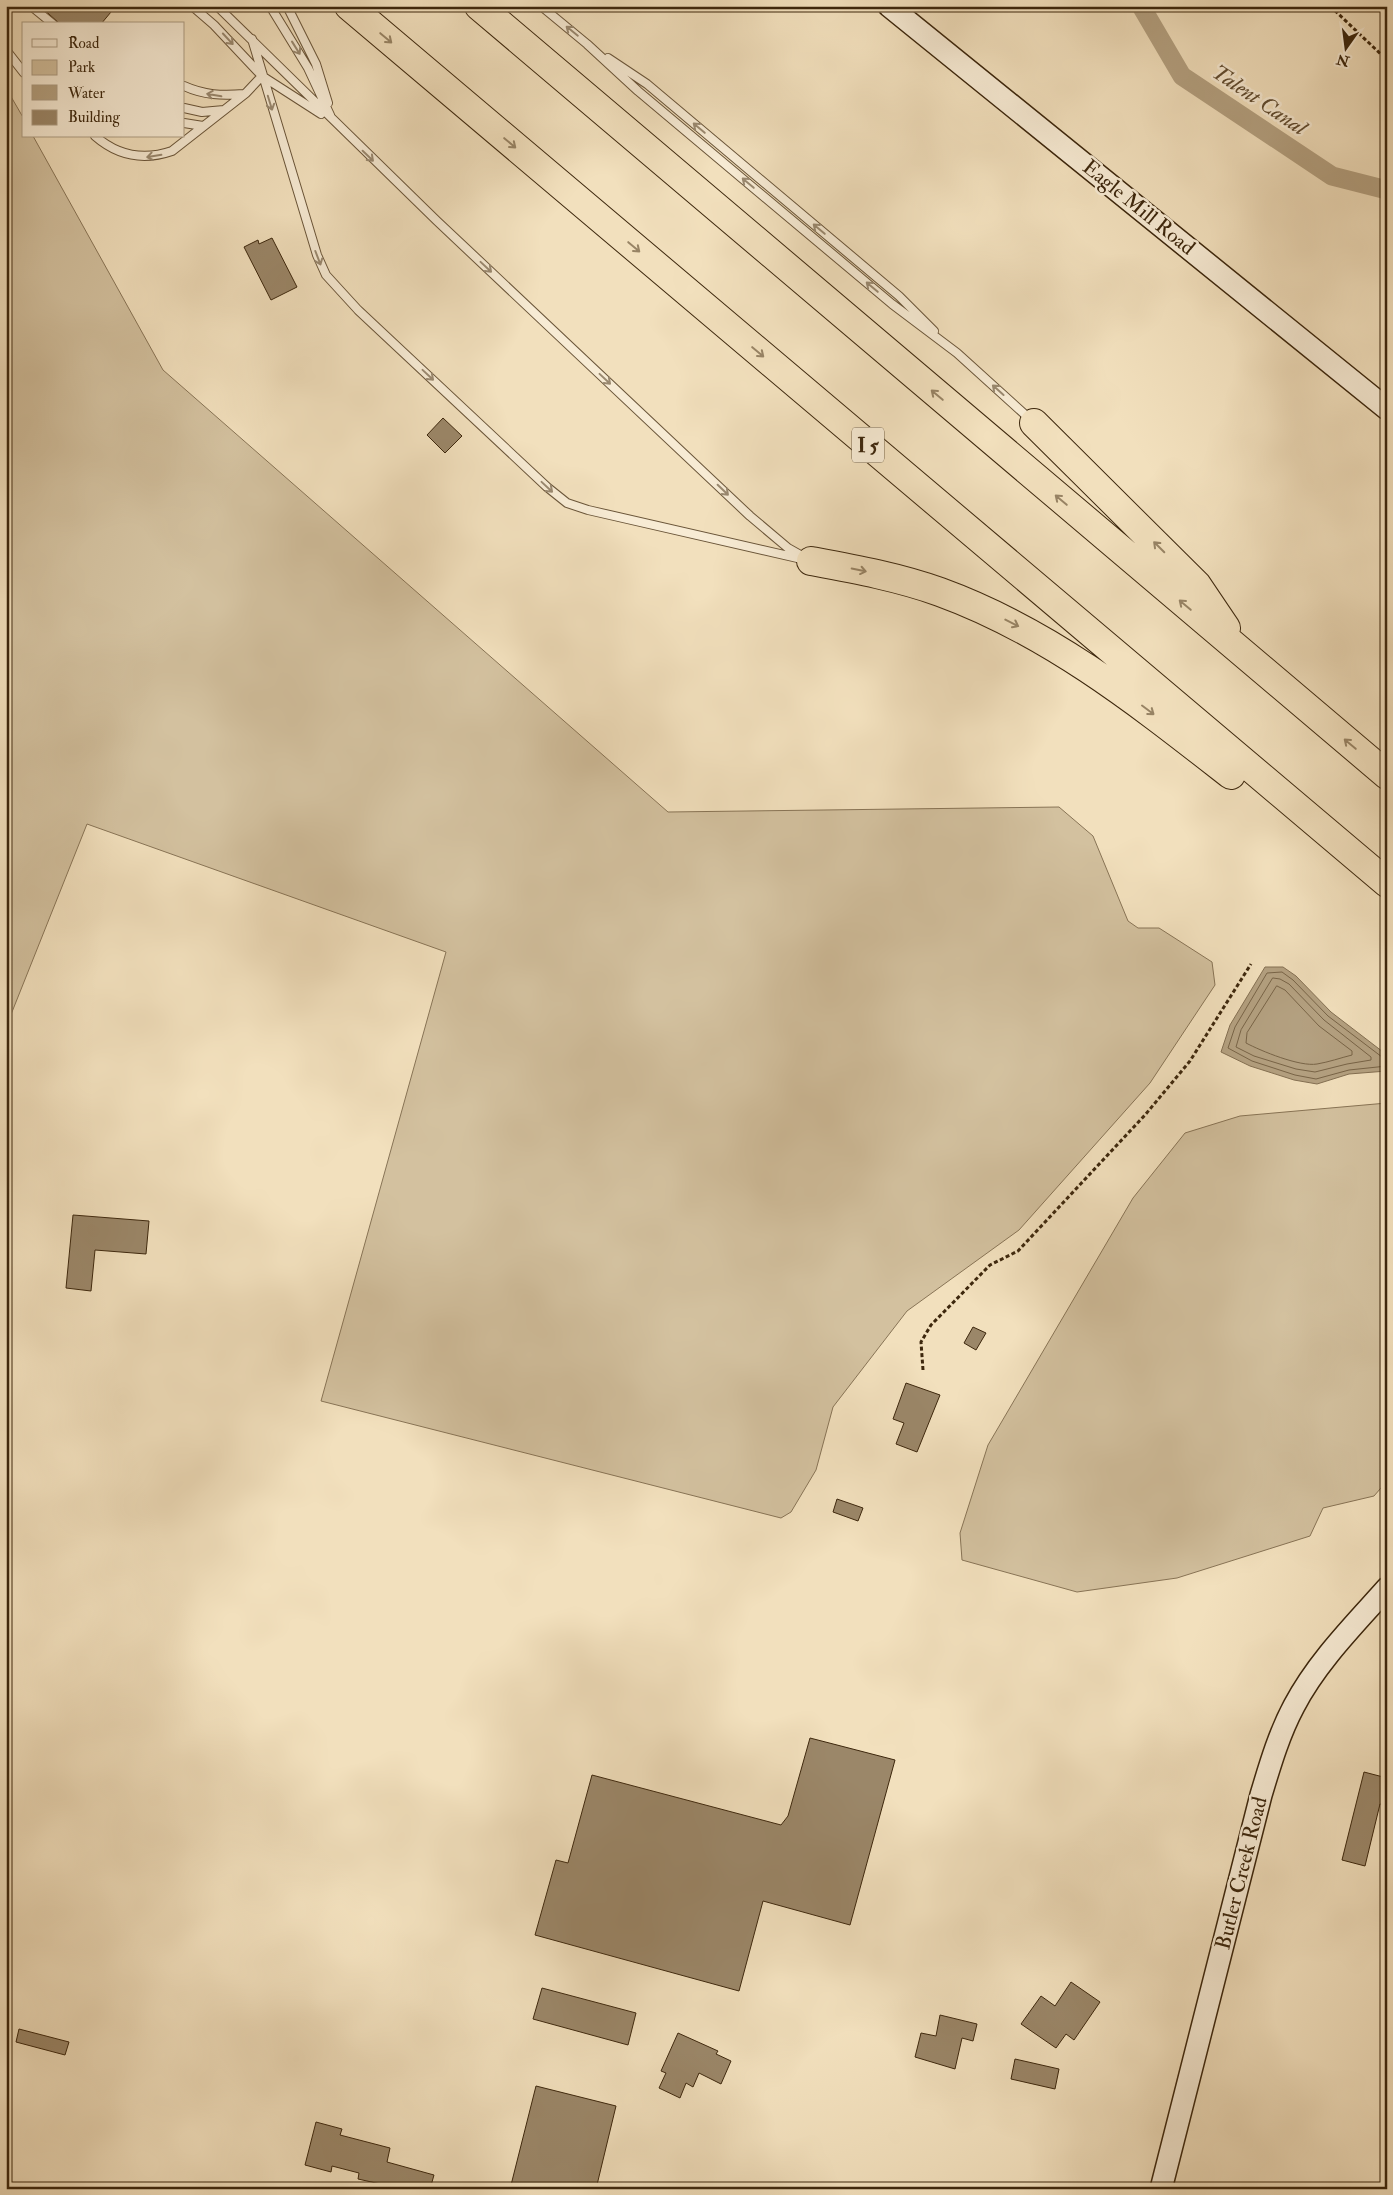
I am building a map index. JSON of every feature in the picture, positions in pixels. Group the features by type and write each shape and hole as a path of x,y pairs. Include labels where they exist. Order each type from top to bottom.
{"highway":[{"name":"I 5","path":"349,6 1387,883"},
{"path":"479,6 1387,775"},
{"path":"1034,423 1197,585 1243,654"},
{"path":"811,561 861,570 939,591 1008,621 1061,650 1148,710 1387,896"}],"street":[{"name":"Eagle Mill Road","path":"889,6 1387,409"},
{"name":"Butler Creek Road","path":"1161,2189 1261,1796 1280,1737 1294,1706 1316,1671 1387,1588"}],"lane":[{"path":"31,6 51,22"},
{"path":"192,6 214,25 262,76 333,122"},
{"path":"217,6 333,122 750,516 788,548 811,561"},
{"path":"270,6 308,68 333,122"},
{"path":"287,6 316,64 333,122"},
{"path":"541,6 587,44 647,84 899,296 957,353 1034,423"},
{"path":"252,39 317,255 326,275 358,310 567,503 588,510 811,561"},
{"path":"6,50 22,70"},
{"path":"98,138 120,152 138,157 148,157 172,151 246,93 262,76"},
{"path":"185,86 195,91 221,96 246,93"},
{"path":"185,108 202,112 224,110"},
{"path":"185,123 203,126"}],"path":[{"path":"1330,6 1387,60"},
{"path":"923,1370 921,1342 931,1325 990,1265 1018,1251 1145,1115 1190,1061 1251,964"}],"green space":[{"path":"6,88 22,116 22,138 34,138 163,370 668,812 1059,807 1093,836 1128,921 1138,928 1159,928 1212,962 1215,985 1150,1083 1019,1230 907,1311 833,1407 816,1470 791,1512 781,1518 321,1401 446,952 87,824 6,1027"},
{"path":"1387,1103 1387,1481 1374,1496 1323,1508 1310,1536 1177,1578 1077,1592 962,1560 960,1533 988,1445 1133,1198 1185,1133 1240,1116"}],"water":[{"path":"1265,967 1283,967 1296,976 1331,1012 1387,1055 1387,1071 1349,1074 1317,1084 1294,1080 1250,1066 1221,1052 1230,1025"}],"building":[{"path":"40,6 116,6 103,22 58,22"},
{"path":"272,238 297,287 271,300 244,247 258,240 259,244"},
{"path":"443,418 462,436 445,453 427,435"},
{"path":"73,1215 149,1221 146,1254 95,1250 91,1291 66,1288"},
{"path":"973,1327 986,1333 976,1350 964,1343"},
{"path":"906,1383 940,1395 917,1452 896,1444 904,1423 893,1419"},
{"path":"837,1499 863,1508 858,1521 833,1512"},
{"path":"810,1738 895,1760 850,1925 763,1901 739,1991 535,1935 556,1860 568,1863 592,1775 781,1825 788,1816"},
{"path":"1364,1772 1387,1778 1387,1806 1380,1804 1365,1866 1342,1860"},
{"path":"1071,1982 1100,2002 1074,2040 1066,2034 1056,2048 1021,2024 1041,1996 1055,2006"},
{"path":"542,1988 636,2013 628,2045 533,2019"},
{"path":"940,2015 977,2024 973,2041 962,2038 955,2069 915,2057 921,2033 936,2036"},
{"path":"19,2029 69,2042 65,2055 16,2042"},
{"path":"678,2033 718,2051 716,2054 731,2061 721,2084 699,2073 693,2087 686,2083 680,2098 659,2088 666,2073 661,2071"},
{"path":"1015,2059 1059,2069 1055,2089 1011,2079"},
{"path":"536,2086 616,2106 596,2189 510,2189"},
{"path":"316,2122 342,2129 340,2135 390,2148 387,2162 434,2175 430,2189 403,2189 358,2179 359,2173 332,2166 331,2172 305,2165"}],"waterway":[{"name":"Talent Canal","path":"1141,6 1182,76 1332,176 1387,190"}]}
